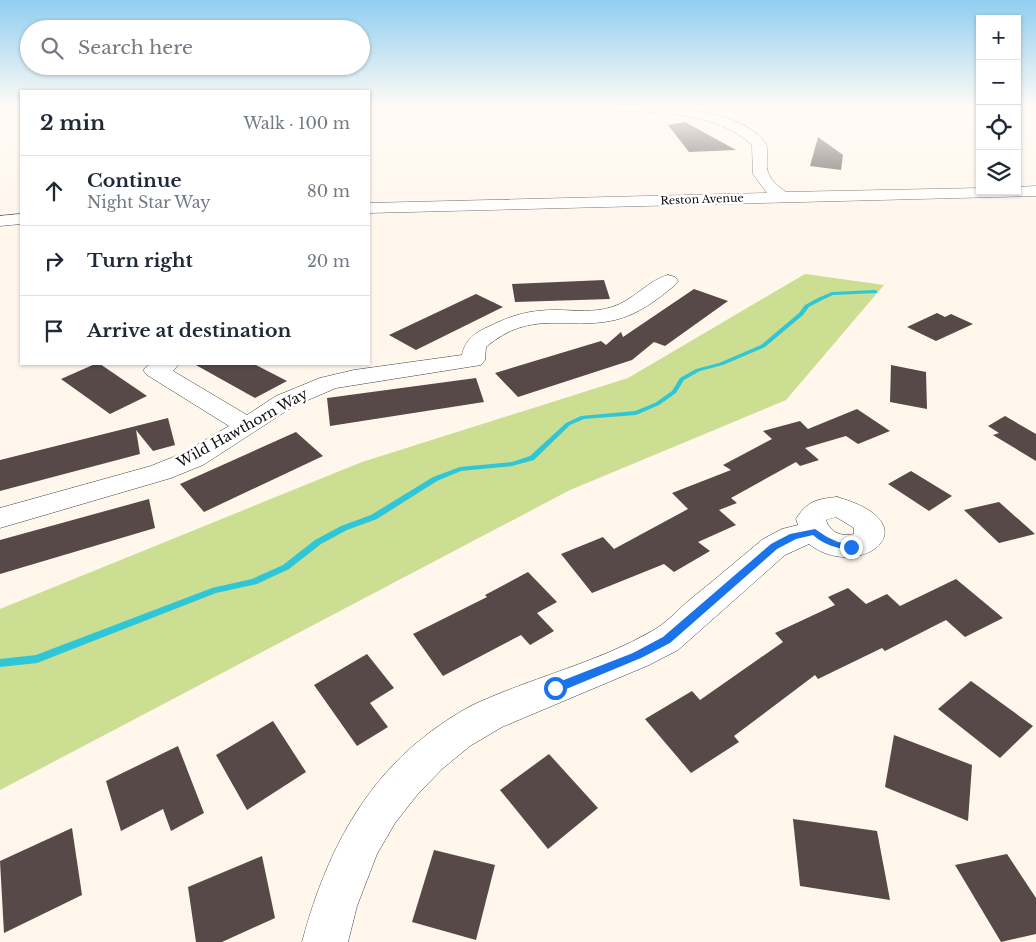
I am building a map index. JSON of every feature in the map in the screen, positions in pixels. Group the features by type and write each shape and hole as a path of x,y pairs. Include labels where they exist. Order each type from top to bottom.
{"street":[{"path":"762,150 759,169 762,176 781,197"},
{"name":"Reston Avenue","path":"370,208 1036,191"},
{"path":"0,221 20,219"},
{"name":"Wild Hawthorn Way","path":"0,518 161,472 210,449 285,401 328,383 354,377 473,360 473,348 480,340 512,322 537,317 613,314 628,309 668,281"},
{"path":"166,365 155,370 246,426"},
{"path":"325,942 331,913 348,865 374,818 402,781 433,751 470,725 489,715 637,656 666,640 774,547 794,536 815,532"}],"green space":[{"path":"805,274 884,285 786,400 570,490 0,790 0,609 362,462 628,378"}],"building":[{"path":"687,150 736,150 689,152"},
{"path":"814,150 836,150 843,155 841,170 810,166"},
{"path":"604,280 610,299 515,302 512,284"},
{"path":"694,289 728,301 665,346 654,342 632,360 518,397 495,373 601,341 606,345 621,332 623,337"},
{"path":"476,294 503,307 416,350 389,335"},
{"path":"937,313 945,317 951,314 973,324 936,341 907,327"},
{"path":"93,365 101,365 147,396 110,414 61,379"},
{"path":"196,365 256,365 287,381 255,398"},
{"path":"891,365 926,372 927,409 890,402"},
{"path":"476,378 484,402 330,426 327,398"},
{"path":"857,409 890,431 858,444 846,436 805,448 819,460 800,466 796,462 731,498 737,503 719,510 736,525 698,542 710,551 674,572 664,564 592,593 561,554 603,537 614,549 688,509 672,493 731,470 723,465 772,439 763,431 800,421 808,429"},
{"path":"1005,416 1036,434 1036,461 993,435 999,433 988,426"},
{"path":"168,418 175,445 153,451 136,430 140,454 0,491 0,460"},
{"path":"296,432 323,456 204,512 180,484"},
{"path":"911,471 952,496 929,511 888,484"},
{"path":"149,499 155,528 0,574 0,540"},
{"path":"999,502 1035,534 999,543 964,510"},
{"path":"528,572 557,602 537,613 554,631 530,645 521,635 443,676 413,634 487,597 485,595"},
{"path":"956,579 1003,618 965,637 946,620 885,651 882,648 818,679 815,675 734,736 739,742 691,773 645,719 692,691 700,700 783,642 775,633 835,605 828,597 848,588 866,604 887,594 900,606"},
{"path":"367,654 394,688 370,703 388,727 357,746 314,685"},
{"path":"971,681 1033,726 1000,758 938,709"},
{"path":"273,721 306,772 247,810 216,755"},
{"path":"894,735 972,765 968,821 885,787"},
{"path":"178,746 204,813 171,831 163,809 121,831 106,781"},
{"path":"549,754 598,808 548,849 500,790"},
{"path":"793,819 877,831 890,900 800,886"},
{"path":"72,828 82,895 4,933 0,861"},
{"path":"434,850 495,865 476,940 412,922"},
{"path":"1007,854 1036,898 1036,934 1001,942 955,865"},
{"path":"262,856 275,918 222,942 196,942 188,887"}],"waterway":[{"path":"0,663 37,659 215,590 254,582 286,567 318,542 344,528 374,517 435,479 460,469 512,464 532,458 568,424 583,417 636,413 657,404 674,392 682,379 698,370 721,364 763,346 801,314 807,306 820,299 832,294 875,292"}],"route":[{"path":"555,688 637,656 666,640 774,547 794,536 815,532 823,539 837,545 851,547"}]}
